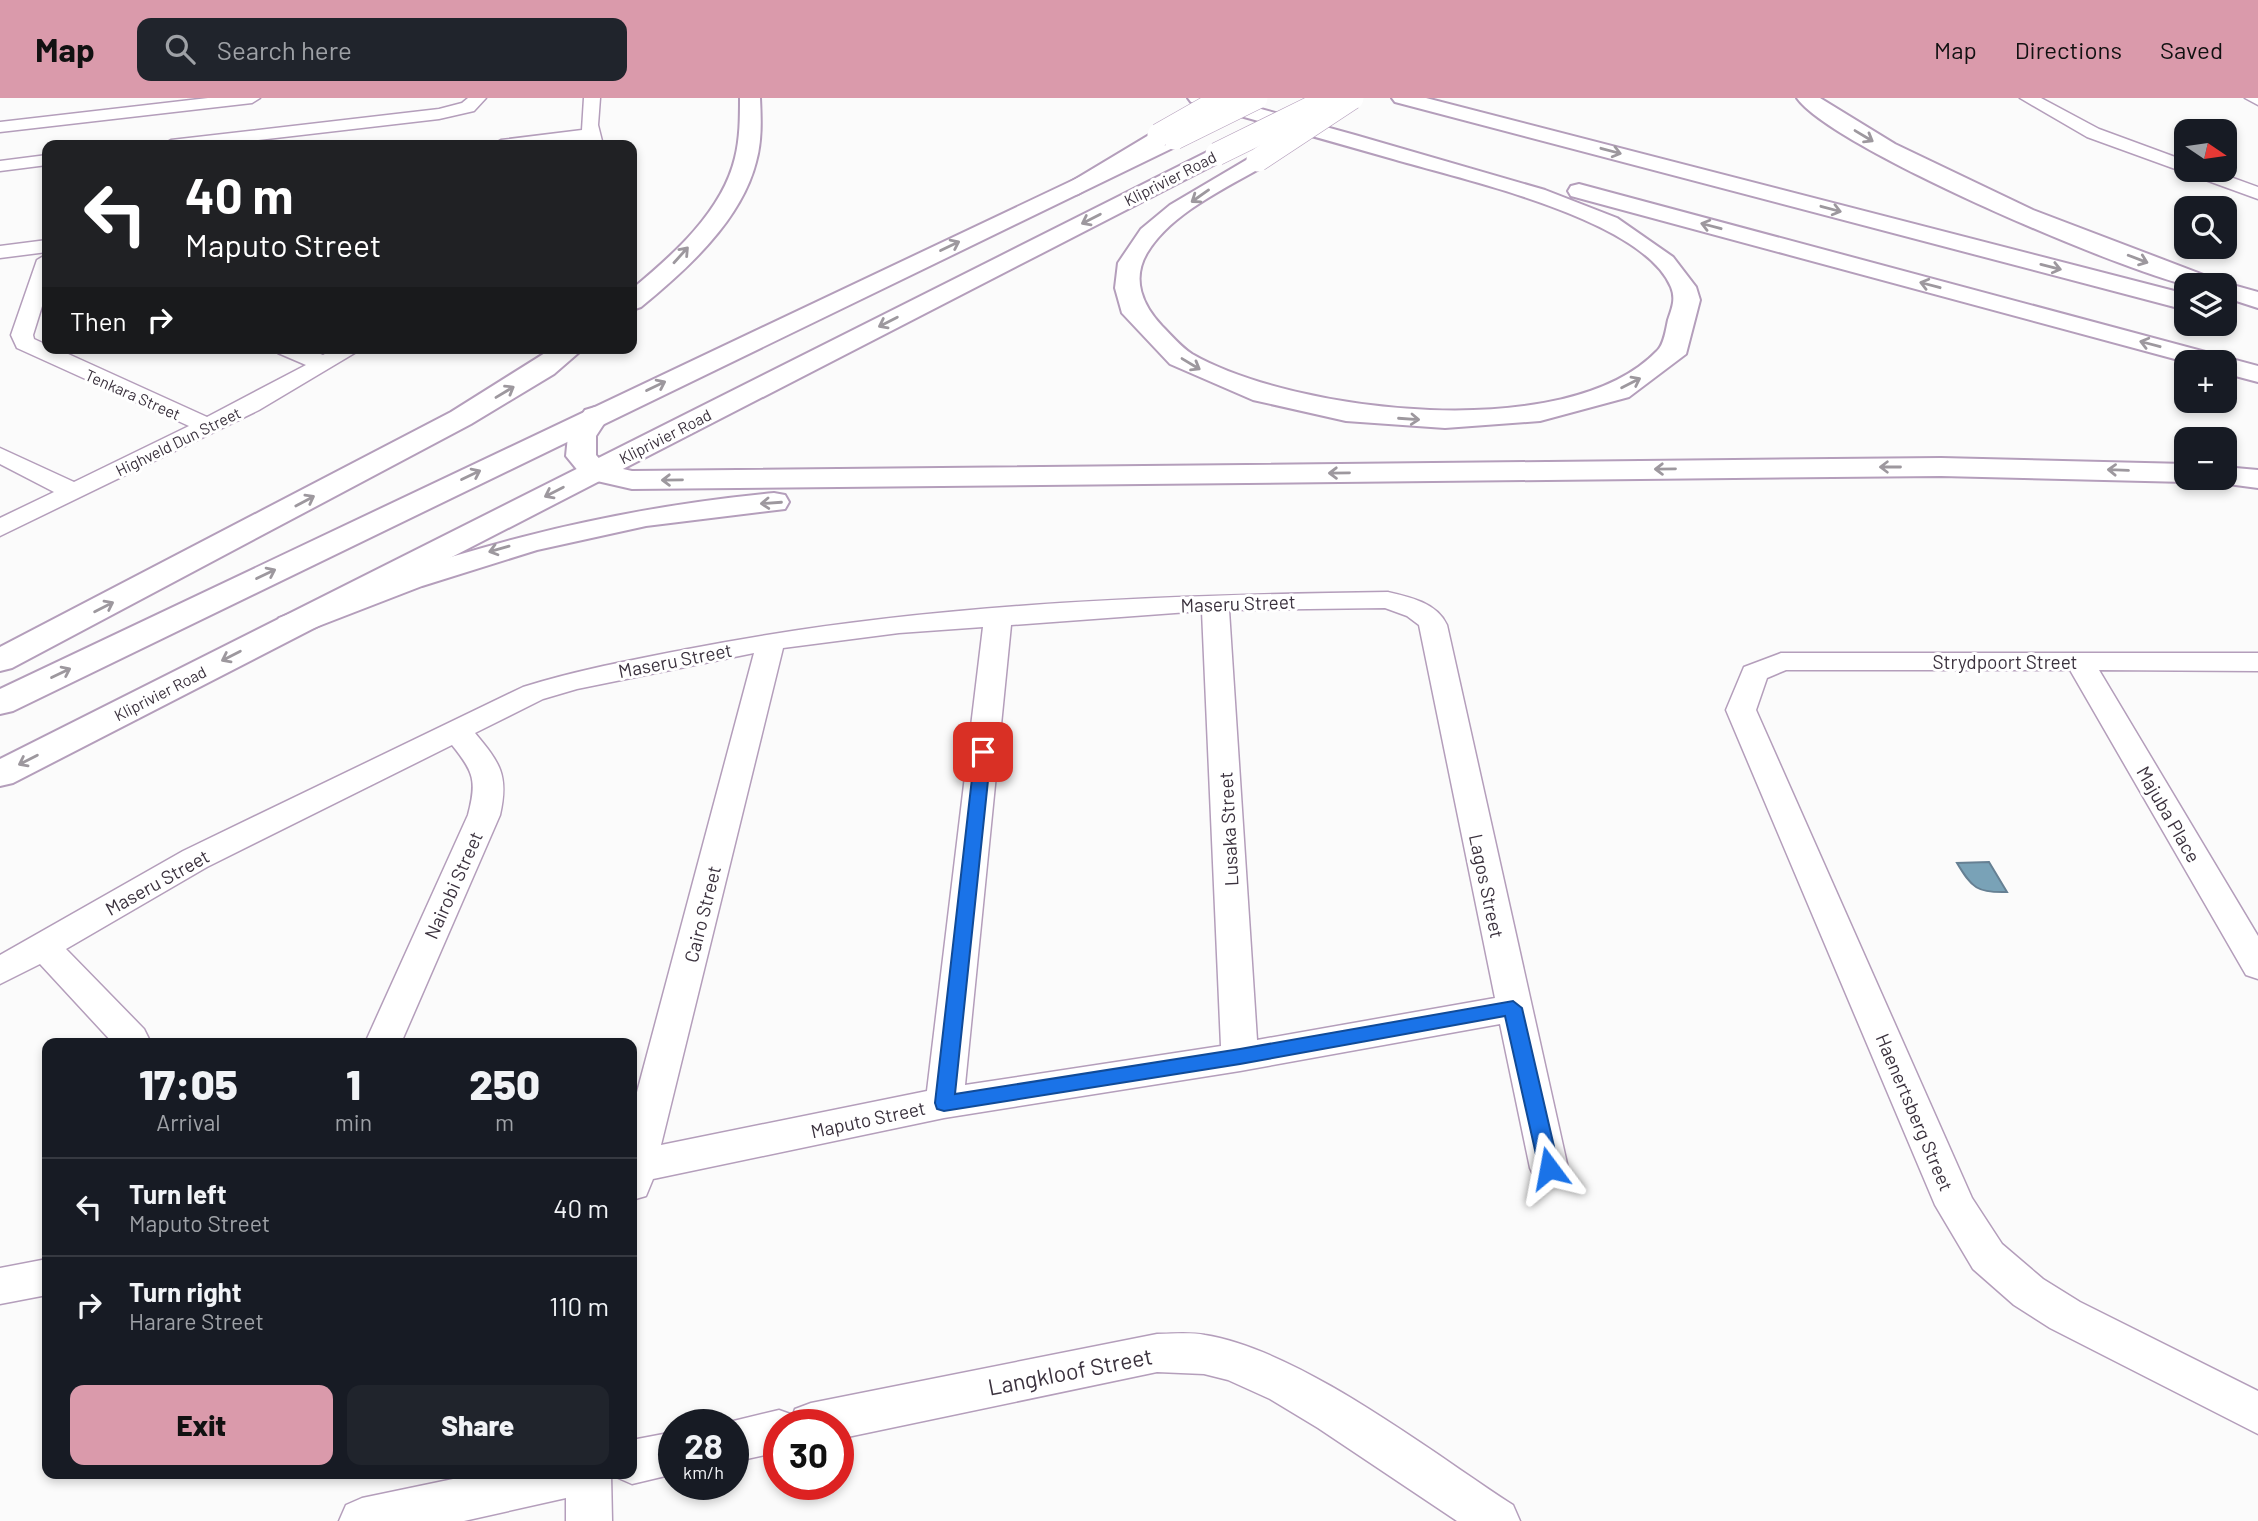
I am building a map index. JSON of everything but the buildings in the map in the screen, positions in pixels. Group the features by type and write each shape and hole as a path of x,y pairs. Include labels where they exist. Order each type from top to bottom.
{"main road":[{"path":"637,297 705,229 734,189 747,152 750,98"},
{"path":"1198,98 1513,187 1599,218 1634,238 1661,258 1683,286 1689,319 1677,348 1658,368 1616,390 1553,410 1486,419 1425,421 1348,414 1280,400 1219,379 1168,350 1142,327 1127,299 1126,278 1138,248 1154,231 1222,181 1258,160 1352,98"},
{"path":"1167,136 1224,98"},
{"path":"1232,98 2174,351"},
{"name":"Kliprivier Road","path":"0,703 1070,189 1167,136 1256,98"},
{"name":"Kliprivier Road","path":"0,774 1331,98"},
{"path":"1402,98 2174,299"},
{"path":"1430,98 1563,139"},
{"path":"1807,98 1879,145 1971,192 2063,231 2179,273"},
{"path":"2237,293 2258,300"},
{"path":"2237,314 2258,320"},
{"path":"0,661 449,424 563,354"},
{"path":"2237,368 2258,374"},
{"path":"595,416 582,436 580,445 581,456 595,472 615,478 654,480 1941,467 2174,473"},
{"path":"291,625 457,561 531,540 620,520 703,507 1083,477"},
{"path":"2237,477 2258,479"}],"street":[{"path":"89,117 97,98"},
{"path":"0,127 252,98"},
{"path":"214,140 439,114 468,107 478,98"},
{"path":"592,98 589,125 593,140"},
{"path":"2028,98 2093,133 2174,163"},
{"path":"0,166 42,161"},
{"path":"2227,182 2258,193"},
{"path":"0,252 42,247"},
{"name":"Tenkara Street","path":"41,295 22,335 30,348 42,353"},
{"name":"Tenkara Street","path":"44,354 207,426"},
{"path":"300,354 324,364"},
{"name":"Highveld Dun Street","path":"0,528 207,426 342,354"},
{"path":"0,456 74,492"},
{"name":"Maseru Street","path":"0,971 195,859 533,693 571,681 771,641 899,625 1215,602 1388,600 1417,610"},
{"name":"Lusaka Street","path":"1215,602 1240,1057"},
{"name":"Lagos Street","path":"1417,610 1433,625 1549,1168"},
{"path":"944,1103 998,617"},
{"name":"Cairo Street","path":"637,1168 771,641"},
{"name":"Strydpoort Street","path":"1754,673 1781,662 1796,661 2258,663"},
{"name":"Majuba Place","path":"2079,661 2258,966"},
{"name":"Haenertsberg Street","path":"1754,673 1741,710 1955,1205 1985,1257 2034,1297 2065,1315 2258,1413"},
{"name":"Nairobi Street","path":"385,1038 484,815 491,789 489,772 457,731"},
{"path":"43,946 129,1038"},
{"name":"Maputo Street","path":"637,1176 944,1103 1240,1057 1513,1008"},
{"path":"0,1286 42,1277"},
{"name":"Langkloof Street","path":"854,1415 1157,1353 1203,1354 1235,1363 1285,1385 1334,1413 1497,1521"},
{"path":"637,1461 658,1456"},
{"path":"362,1521 553,1479"},
{"path":"589,1479 589,1521"}],"water":[{"path":"1989,862 2007,892 1976,887 1957,863"}],"route":[{"path":"983,752 944,1103 1240,1057 1513,1008 1549,1168"}]}
